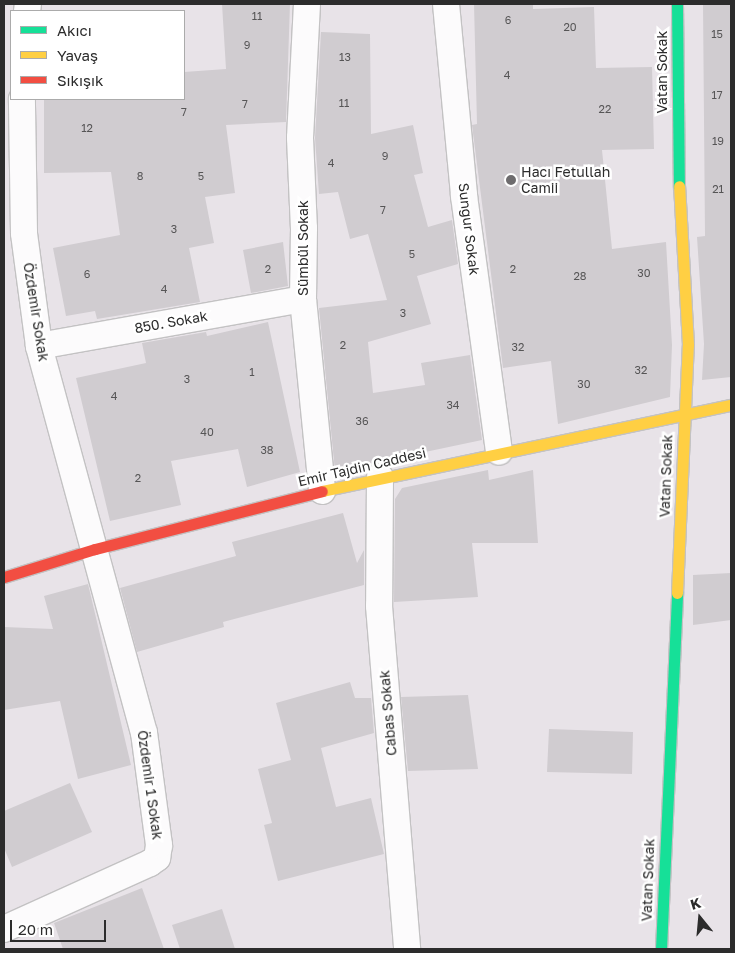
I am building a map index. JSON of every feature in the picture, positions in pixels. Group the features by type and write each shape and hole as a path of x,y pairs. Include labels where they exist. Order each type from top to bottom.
{"street":[{"name":"Sümbül Sokak","path":"307,4 300,138 304,228 303,299 322,491"},
{"name":"Sungur Sokak","path":"446,4 464,196 499,452"},
{"name":"Vatan Sokak","path":"661,949 683,412 688,345 678,154 678,4"},
{"name":"Özdemir Sokak","path":"22,100 24,233 39,346 95,549"},
{"name":"850. Sokak","path":"39,346 303,299"},
{"name":"Emir Tajdin Caddesi","path":"4,577 95,549 380,477 683,412 731,404"},
{"name":"Cabas Sokak","path":"380,477 379,606 407,949"},
{"name":"Özdemir 1 Sokak","path":"4,929 157,858 159,846 144,733 95,549"}],"building":[{"path":"222,4 290,4 286,122 226,125 235,193 205,197 214,243 189,248 200,302 97,319 95,311 66,316 53,248 120,235 111,172 44,173 44,100 185,100 185,72 226,69"},
{"path":"474,4 533,4 533,9 594,7 596,68 652,67 654,149 602,150 612,249 666,242 672,345 670,397 558,424 551,361 503,368 472,125 477,124"},
{"path":"703,4 731,4 731,377 702,380 704,344 697,237 705,236"},
{"path":"321,32 370,34 371,134 413,125 423,173 414,175 428,227 452,220 458,264 417,276 431,324 368,342 373,393 425,385 421,363 470,355 482,440 335,471 319,308 387,300 368,234 350,239 338,192 319,194 315,138"},
{"path":"283,242 288,286 251,293 243,250"},
{"path":"268,322 300,472 247,487 238,449 171,461 181,505 110,521 76,378 146,363 142,343 206,332 207,336"},
{"path":"488,470 489,480 533,470 538,543 472,543 478,597 394,602 395,499 402,488"},
{"path":"343,513 357,563 364,550 364,585 223,622 224,627 137,652 120,588 236,556 232,542"},
{"path":"731,573 731,620 693,625 693,575"},
{"path":"88,584 131,765 78,779 60,701 4,710 4,627 53,629 44,596"},
{"path":"350,682 355,698 371,698 374,733 321,748 336,807 371,798 384,854 278,881 264,825 272,823 258,769 291,760 276,703"},
{"path":"468,695 478,769 408,771 401,697"},
{"path":"549,729 633,732 632,774 547,772"},
{"path":"70,783 92,832 12,867 4,848 4,811"},
{"path":"142,888 164,949 63,949 54,923"},
{"path":"222,909 235,949 180,949 172,925"}],"traffic: fast":[{"path":"677,4 679,186"},
{"path":"661,949 677,593"}],"traffic: slow":[{"path":"677,593 688,345 679,186"},
{"path":"322,491 731,405"}],"traffic: jam":[{"path":"4,577 95,549 322,491"}],"place":[{"name":"Hacı Fetullah Camii","path":"511,180"}]}
